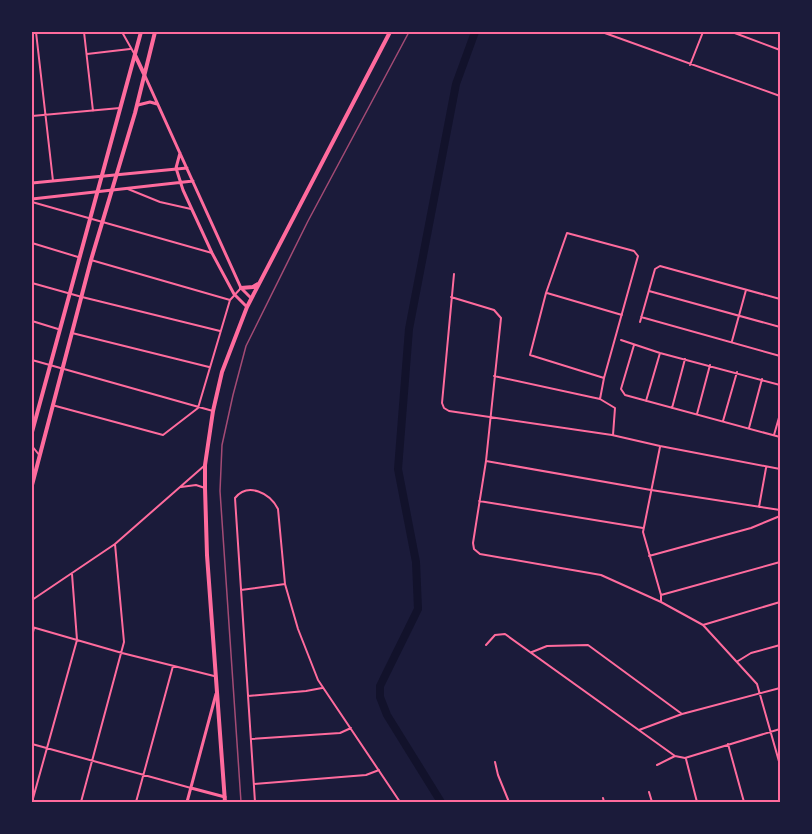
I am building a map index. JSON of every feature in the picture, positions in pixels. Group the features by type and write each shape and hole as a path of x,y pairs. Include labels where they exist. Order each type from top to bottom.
{"main road":[{"path":"32,432 58,329 141,32"},
{"path":"32,485 91,260 155,32"},
{"path":"225,800 207,555 205,465 213,411 222,372 251,298 390,32"},
{"path":"135,55 144,74"},
{"path":"241,288 254,287 258,284"}],"street":[{"path":"36,32 53,181"},
{"path":"84,32 93,111"},
{"path":"122,32 135,55"},
{"path":"602,32 780,96"},
{"path":"690,64 703,32"},
{"path":"732,32 780,50"},
{"path":"87,54 130,49"},
{"path":"144,74 241,288 251,298"},
{"path":"136,106 143,103 157,104"},
{"path":"32,116 120,108"},
{"path":"180,153 176,168 180,182 212,253 234,294 247,307"},
{"path":"32,183 187,168"},
{"path":"32,201 193,181"},
{"path":"128,189 160,202 192,209"},
{"path":"32,201 212,253"},
{"path":"600,399 638,256 634,251 567,233 546,292 530,355 604,378"},
{"path":"32,243 78,256"},
{"path":"91,260 230,300"},
{"path":"640,322 655,269 660,266 780,299"},
{"path":"453,274 442,403 449,411 612,435 780,469"},
{"path":"32,283 220,330"},
{"path":"52,405 163,435 198,408 230,300 241,288"},
{"path":"732,341 746,290"},
{"path":"649,291 780,327"},
{"path":"546,292 622,315"},
{"path":"451,297 494,310 501,318 474,549 480,554 601,575 661,602 703,625 758,684 780,765"},
{"path":"641,317 780,356"},
{"path":"32,321 58,329"},
{"path":"72,333 209,367"},
{"path":"621,340 660,353 780,385"},
{"path":"634,345 621,389 625,394 780,437"},
{"path":"646,401 660,353"},
{"path":"672,408 685,359"},
{"path":"32,360 213,411"},
{"path":"697,414 711,365"},
{"path":"723,421 737,372"},
{"path":"494,376 600,399 615,408 612,435"},
{"path":"749,428 762,379"},
{"path":"774,435 780,414"},
{"path":"660,446 643,528 661,602"},
{"path":"32,447 40,456"},
{"path":"486,461 780,510"},
{"path":"32,600 115,544 205,465"},
{"path":"759,507 767,467"},
{"path":"179,488 196,485 205,488"},
{"path":"255,802 235,498 240,492 248,489 258,491 272,500 278,509 285,584 298,629 322,687 400,802"},
{"path":"478,501 643,528"},
{"path":"649,556 751,528 780,516"},
{"path":"81,802 124,642 115,544"},
{"path":"661,595 780,562"},
{"path":"32,802 77,640 72,574"},
{"path":"241,590 285,584"},
{"path":"703,625 780,602"},
{"path":"32,636 33,628 215,676"},
{"path":"486,645 495,635 505,634 675,756 685,758 780,729"},
{"path":"532,652 547,646 588,645 682,714"},
{"path":"738,661 751,653 780,645"},
{"path":"136,802 173,666"},
{"path":"248,696 306,691 322,687"},
{"path":"639,729 682,714 780,688"},
{"path":"187,802 217,691"},
{"path":"251,739 340,733 351,728"},
{"path":"32,744 225,800"},
{"path":"728,744 744,802"},
{"path":"657,765 675,756"},
{"path":"685,758 698,802"},
{"path":"495,762 509,802"},
{"path":"254,784 366,775 379,770"},
{"path":"649,792 652,802"},
{"path":"603,798 604,802"}],"waterway":[{"path":"441,802 387,715 380,697 380,686 418,609 416,562 398,469 409,329 456,84 475,32"}],"railway":[{"path":"241,802 220,491 222,445 246,346 308,221 409,32"}]}
